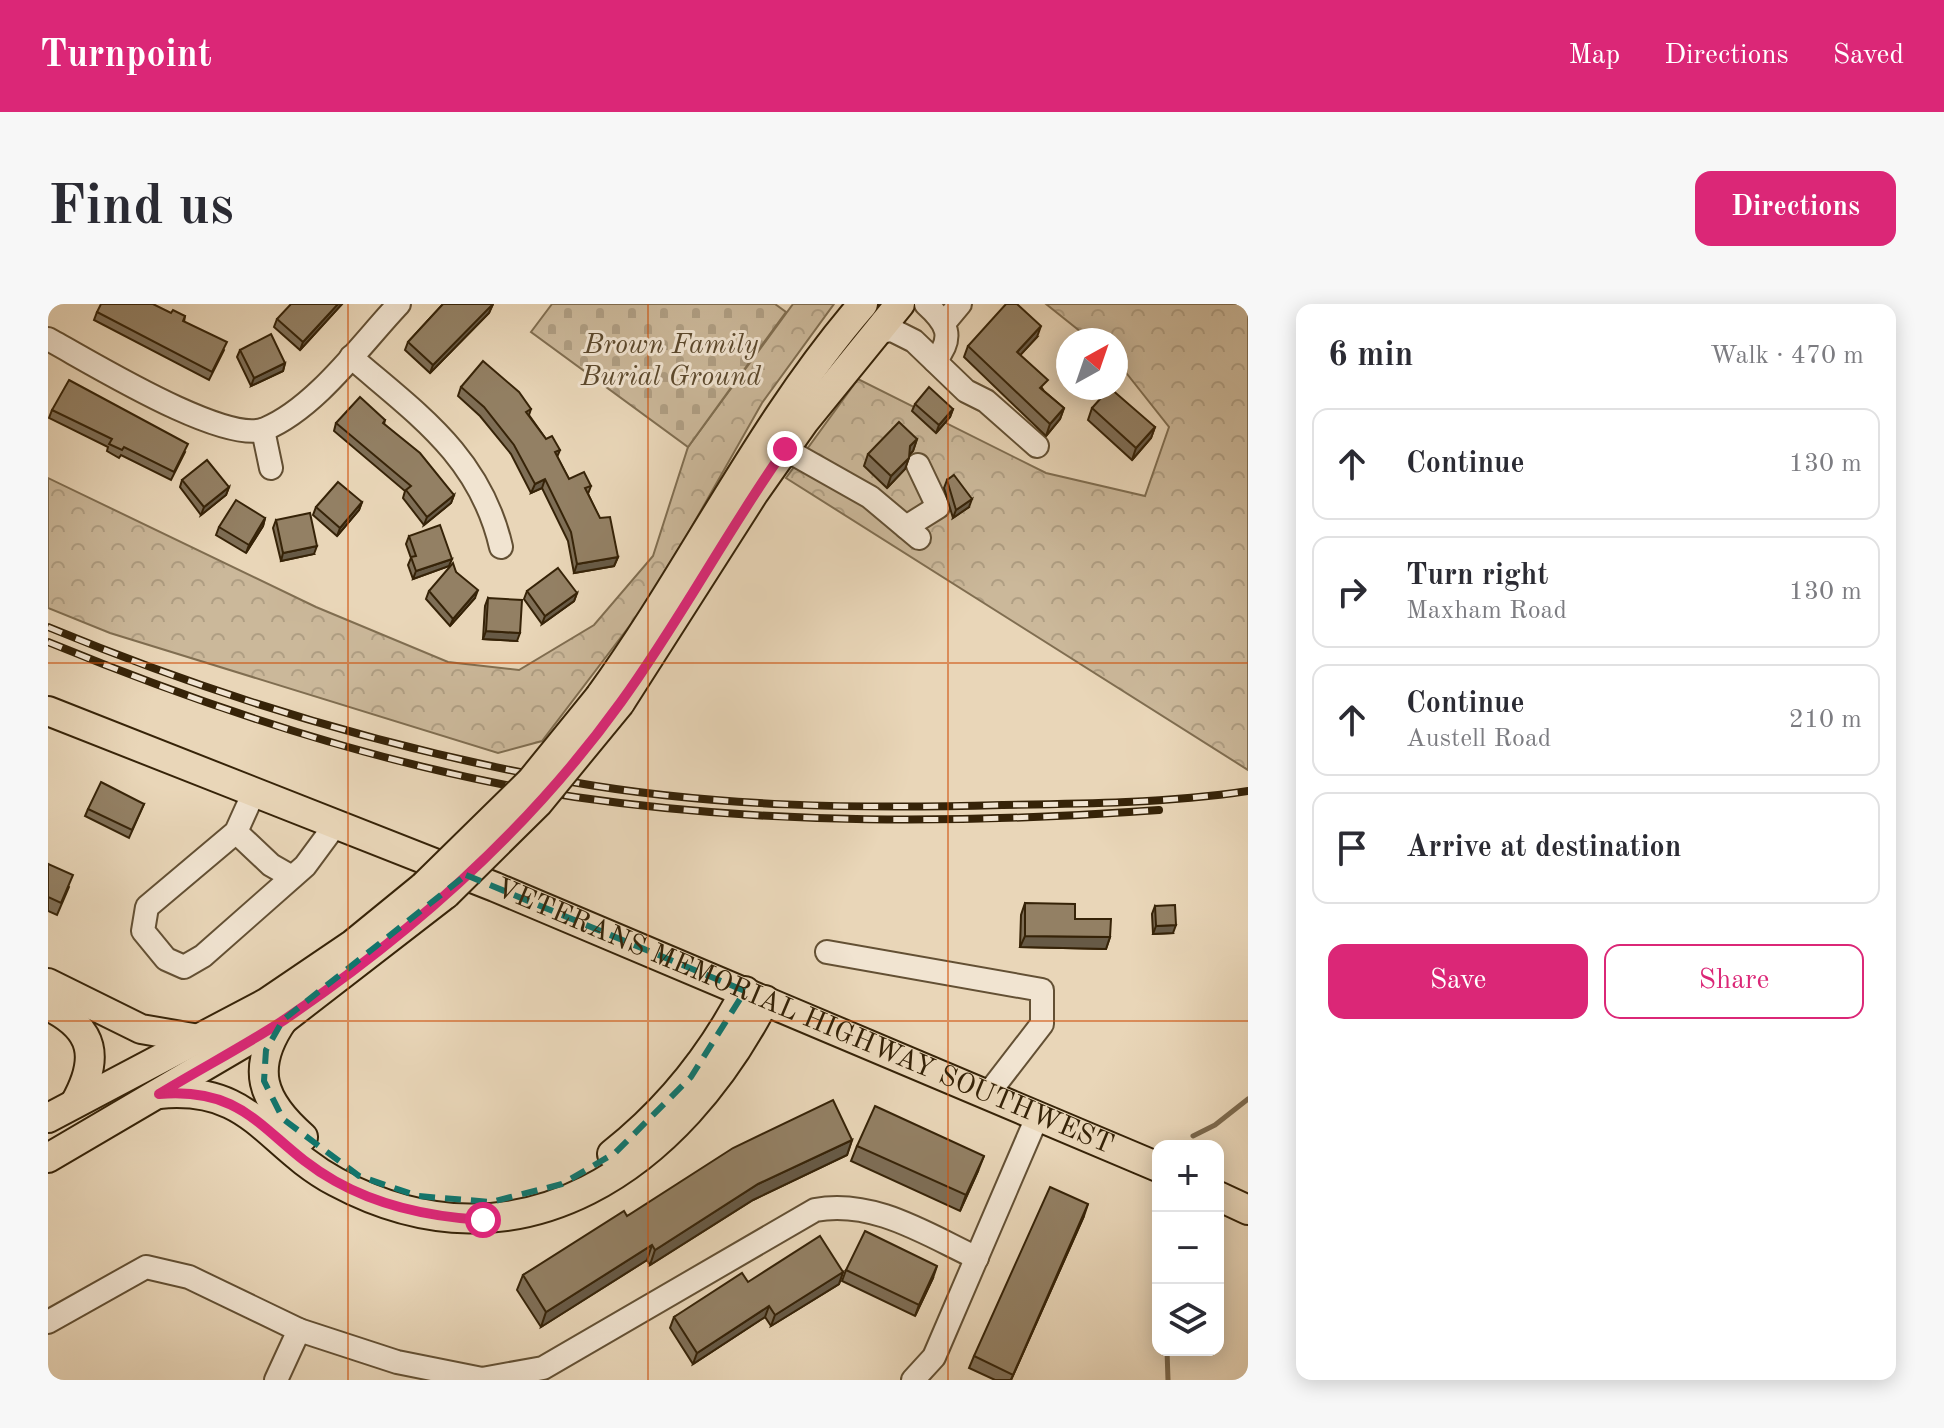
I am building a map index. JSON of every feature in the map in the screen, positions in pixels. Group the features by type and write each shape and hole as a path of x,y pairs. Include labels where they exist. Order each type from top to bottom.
{"main road":[{"path":"610,700 642,636 736,483 863,304"},
{"path":"48,1158 283,1020 538,803 785,449 900,304"},
{"name":"VETERANS MEMORIAL HIGHWAY SOUTHWEST","path":"48,711 336,824 755,995 1152,1164"},
{"path":"48,1118 201,1039 386,930"},
{"path":"48,983 141,1029 179,1038 201,1039"},
{"path":"283,1020 266,1050 264,1081 272,1103 292,1128 331,1159 374,1184 443,1200 491,1202 535,1194 562,1184 583,1175 615,1153 691,1077 755,995"},
{"path":"159,1094 198,1093 229,1102 258,1120 326,1175 378,1201 448,1217 483,1220 508,1217 570,1201 640,1156 680,1118 724,1066 755,995"},
{"path":"48,1006 74,1021 88,1042 88,1075 75,1103"},
{"path":"1224,1199 1248,1210"}],"street":[{"path":"48,339 186,412 240,430 263,430 309,399 399,304"},
{"path":"926,304 945,322 948,331 946,347 935,361"},
{"path":"945,322 960,304"},
{"path":"876,332 901,334 966,391 986,401 1037,446"},
{"path":"351,357 456,451 481,488 501,547"},
{"path":"263,430 271,468"},
{"path":"785,449 870,497 913,532 938,507 918,465"},
{"path":"254,792 236,832 147,907 143,931 166,959 184,967 203,956 305,866 336,824"},
{"path":"236,832 271,865 292,877"},
{"path":"827,952 1042,990 1042,1024 988,1094"},
{"path":"913,1380 934,1357 1038,1115"},
{"path":"48,1322 146,1267 189,1277 299,1330 397,1362 482,1379 543,1368 815,1210 839,1205 860,1208 902,1222 977,1258"},
{"path":"276,1380 299,1330"}],"highlighted area":[{"path":"466,875 745,991 691,1077 615,1153 562,1184 491,1202 418,1196 359,1176 283,1119 264,1081 266,1050 283,1020"}],"green space":[{"name":"Brown Family Burial Ground","path":"552,304 775,304 786,312 688,447 531,332"},
{"path":"793,304 834,304 762,403 653,595 542,741 498,753 110,633 48,608 48,478 316,607 448,662 519,670 594,625 653,556 688,447"},
{"path":"1046,304 1248,304 1248,770 786,478 858,379 1046,473 1145,496 1169,427 1128,375 1128,328 1076,328"}],"building":[{"path":"101,304 153,304 171,313 173,310 185,316 183,321 227,342 212,372 97,312"},
{"path":"291,304 338,304 303,342 277,319"},
{"path":"443,304 492,305 433,365 408,342"},
{"path":"1006,304 1017,304 1041,326 1017,352 1048,380 1040,388 1064,408 1050,424 968,346"},
{"path":"271,334 285,363 254,378 240,350"},
{"path":"483,361 519,392 531,409 526,412 546,439 552,436 560,450 555,452 569,479 584,472 591,486 585,488 600,518 610,517 618,557 577,564 571,532 545,479 535,484 514,445 484,407 461,387"},
{"path":"69,380 188,444 174,472 124,447 122,450 109,444 112,439 52,410"},
{"path":"929,387 953,409 939,425 915,404"},
{"path":"360,397 385,420 383,423 420,453 454,495 427,517 406,490 411,486 336,423"},
{"path":"1099,400 1124,400 1155,427 1136,448 1092,408"},
{"path":"899,422 917,439 910,446 909,458 891,476 868,454"},
{"path":"207,460 229,487 204,507 182,480"},
{"path":"954,475 972,499 956,510 947,480"},
{"path":"338,482 362,502 340,528 316,507"},
{"path":"236,500 265,518 249,545 219,527"},
{"path":"310,513 317,546 283,553 276,520"},
{"path":"440,525 452,559 416,571 411,557 416,556 409,536"},
{"path":"453,563 456,572 478,590 453,619 429,591"},
{"path":"558,568 577,593 545,616 527,591"},
{"path":"488,598 522,600 520,633 486,631"},
{"path":"101,782 144,804 132,830 88,809"},
{"path":"48,864 73,875 61,903 48,897"},
{"path":"1025,903 1075,904 1075,919 1111,919 1110,937 1025,936"},
{"path":"1175,905 1176,925 1156,926 1155,906"},
{"path":"833,1100 852,1140 758,1184 655,1250 652,1245 546,1312 523,1275 624,1211 627,1216 733,1148"},
{"path":"875,1106 984,1156 966,1195 857,1146"},
{"path":"1050,1187 1088,1204 1013,1375 974,1356"},
{"path":"865,1231 937,1266 919,1305 846,1270"},
{"path":"820,1236 843,1272 775,1315 769,1306 697,1353 674,1317 742,1273 748,1282"}],"waterway":[{"path":"1193,1136 1215,1125 1248,1099"},
{"path":"1167,1356 1168,1380"}],"railway":[{"path":"48,627 176,676 306,719 505,769 625,790 733,801 895,807 1125,802 1248,791"},
{"path":"48,642 176,692 307,735 440,771 575,797 720,813 866,819 1013,818 1159,810"}],"route":[{"path":"483,1220 405,1210 378,1201 334,1181 293,1152 258,1120 229,1102 198,1093 159,1094 283,1020 341,978 446,894 515,826 590,742 620,703 785,449"}]}
